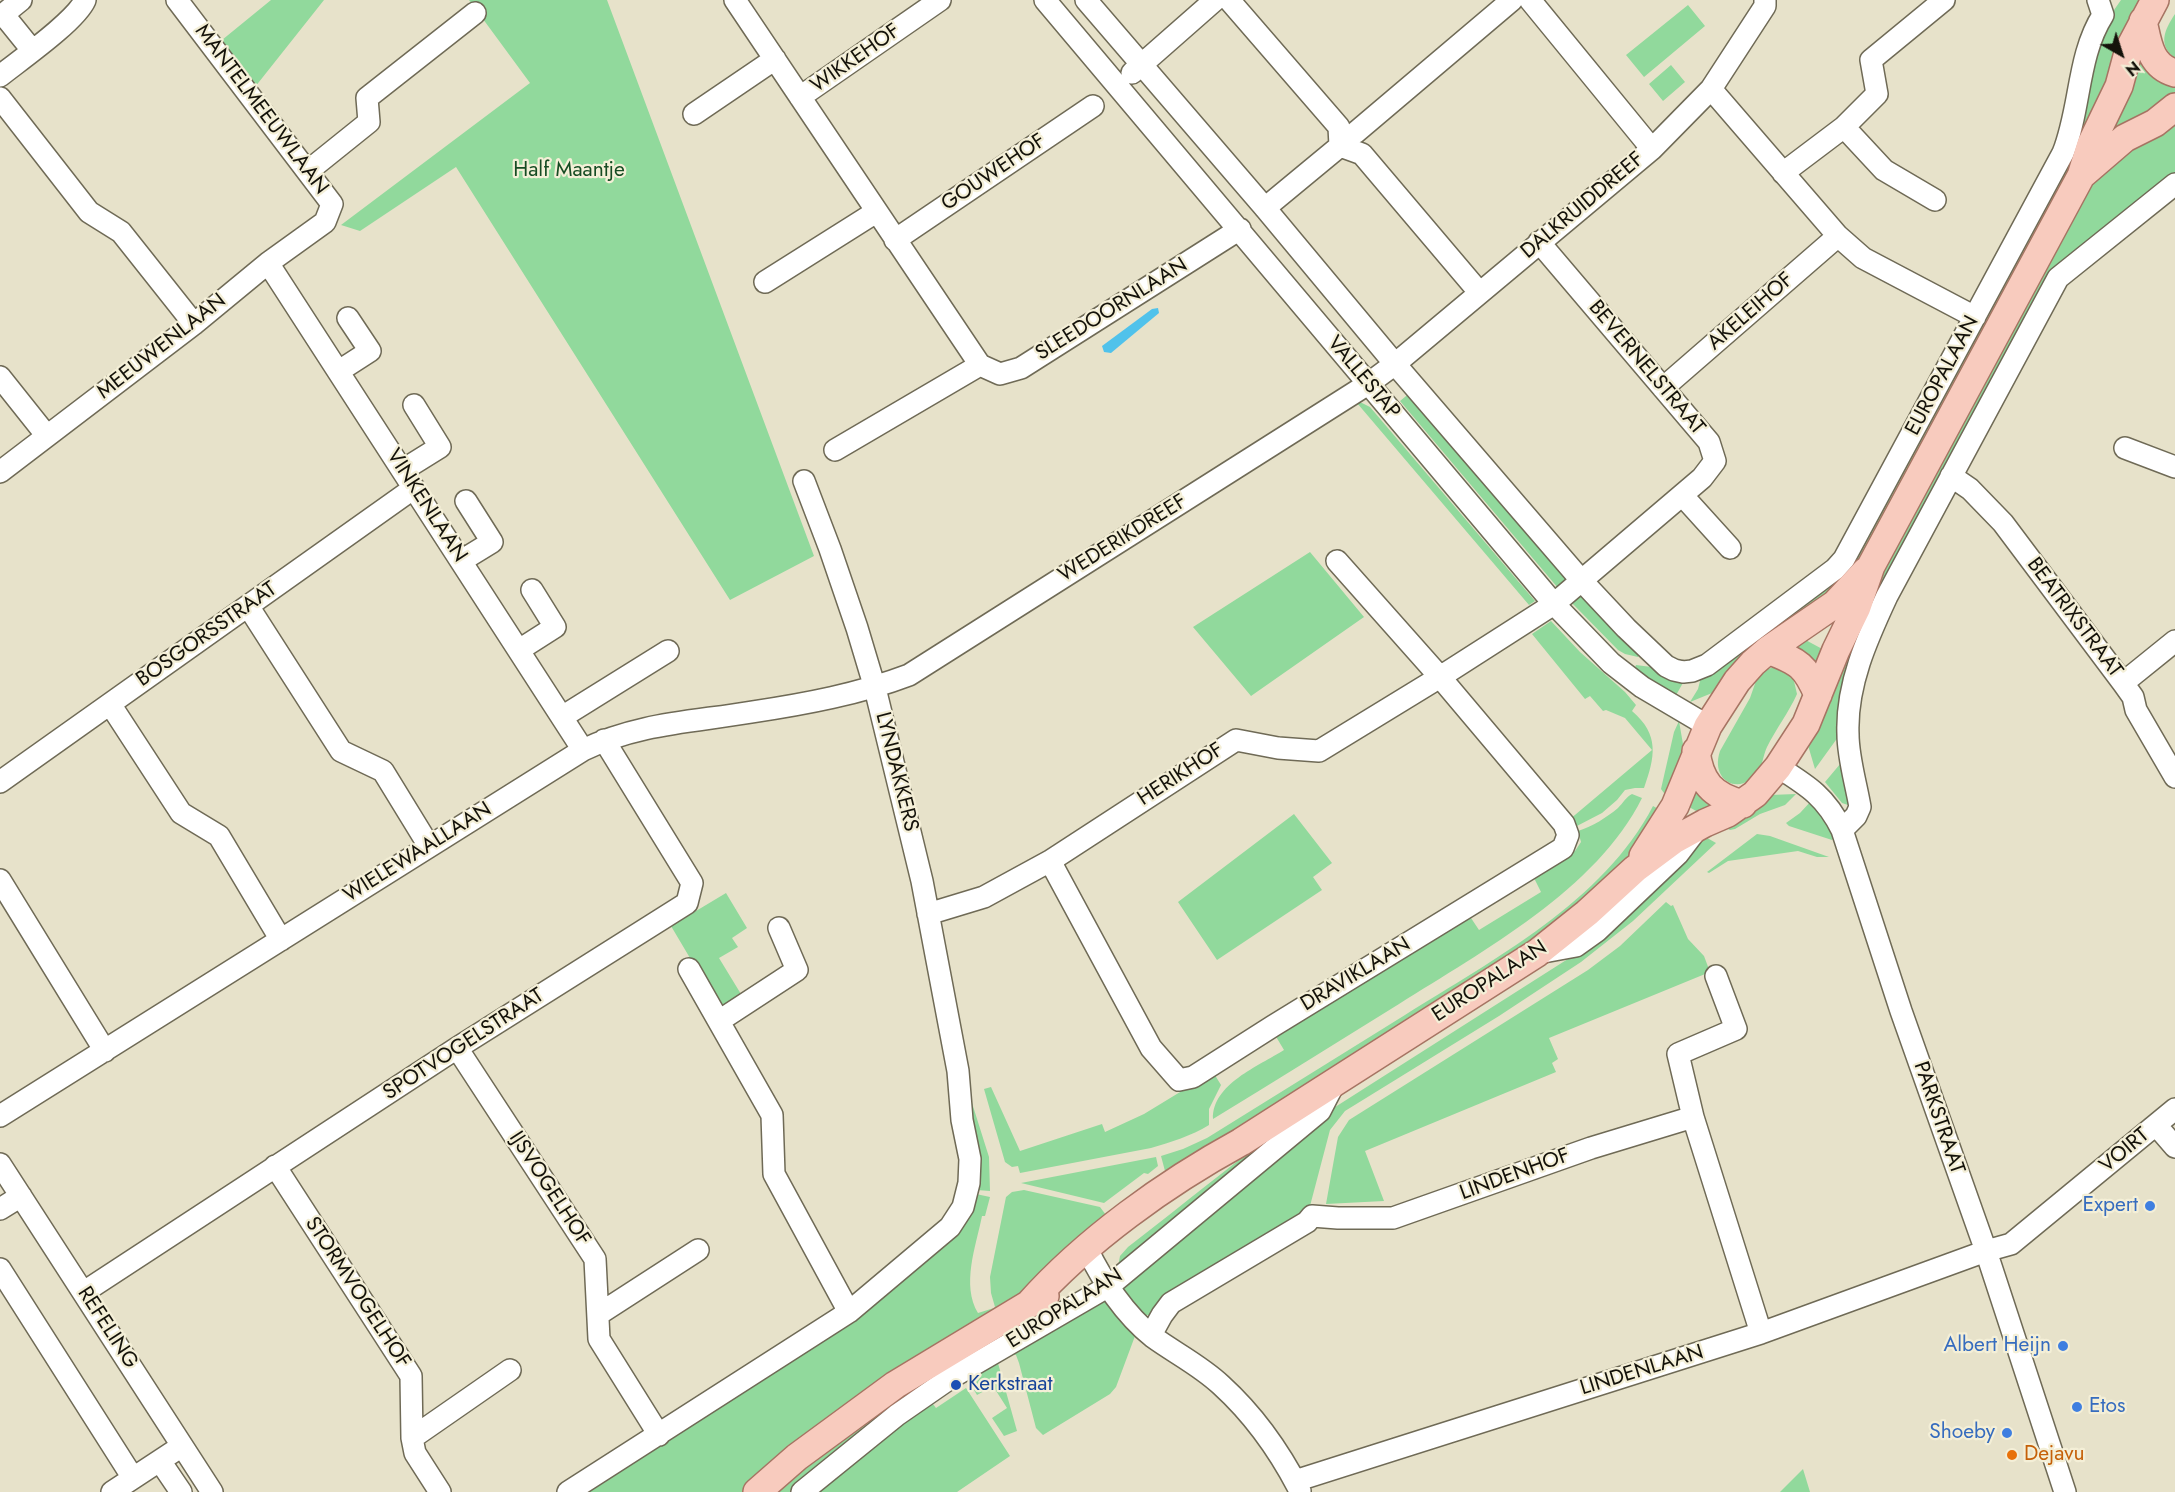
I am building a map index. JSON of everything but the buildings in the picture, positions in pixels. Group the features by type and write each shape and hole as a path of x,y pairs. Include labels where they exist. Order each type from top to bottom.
{"main road":[{"path":"2149,10 2152,56 2167,70 2175,73"},
{"name":"EUROPALAAN","path":"757,1492 797,1457 895,1385 1029,1304 1050,1280 1097,1267 1135,1210 1191,1170 1241,1142 1537,953 1587,913 1635,869 1674,840 1743,804 1755,794 1779,767 1806,723 1836,650 1857,607 1871,566 2081,176 2091,144 2119,86 2129,50 2149,10"},
{"name":"EUROPALAAN","path":"2081,176 2125,138 2155,123 2175,107"},
{"name":"EUROPALAAN","path":"1635,869 1675,806 1708,726 1737,681 1768,650 1835,604 1871,566"},
{"path":"1768,650 1795,661 1804,668 1818,695"},
{"path":"1696,751 1698,768 1712,790 1719,796 1743,804"}],"street":[{"path":"21,0 2,15 32,50"},
{"path":"0,76 69,20 82,7 85,0"},
{"name":"MANTELMEEUWLAAN","path":"177,0 332,204 325,222"},
{"path":"735,0 980,365 835,450"},
{"name":"WIKKEHOF","path":"800,97 940,0"},
{"name":"VALLESTAP","path":"1046,0 1554,604 1611,663 1642,687 1708,726"},
{"name":"VALLESTAP","path":"1086,0 1581,580 1666,666 1683,672 1692,671"},
{"path":"1118,84 1215,0"},
{"path":"1229,0 1479,292"},
{"path":"1265,208 1512,0"},
{"path":"1530,0 1652,149"},
{"name":"DALKRUIDDREEF","path":"1368,384 1395,364 1652,149 1711,89 1765,6 1765,0"},
{"path":"1784,173 1844,127 1877,94 1871,60 1944,0"},
{"name":"EUROPALAAN","path":"1692,671 1707,664 1835,569 1844,559 2064,153 2073,122 2089,40 2101,7"},
{"path":"308,171 369,122 367,98 475,13"},
{"path":"694,114 775,59"},
{"path":"1711,89 1838,236 1863,258 1975,317"},
{"path":"0,98 89,212 121,232 194,324"},
{"name":"GOUWEHOF","path":"895,240 1093,106"},
{"path":"1844,127 1884,170 1935,200"},
{"path":"1842,830 1856,816 1860,807 1848,734 1851,696 1859,663 1887,596 2058,278 2175,184"},
{"path":"765,282 876,212"},
{"name":"MEEUWENLAAN","path":"0,472 194,324 268,263 325,222"},
{"name":"SLEEDOORNLAAN","path":"980,365 1000,374 1021,368 1240,229"},
{"name":"AKELEIHOF","path":"1664,388 1838,236"},
{"name":"BEVERNELSTRAAT","path":"1539,242 1709,442 1715,461 1702,478 1554,604"},
{"name":"VINKENLAAN","path":"268,263 583,750"},
{"path":"339,371 370,351 348,318"},
{"path":"0,377 47,436"},
{"name":"WEDERIKDREEF","path":"875,688 909,675 1368,384"},
{"name":"BOSGORSSTRAAT","path":"0,782 248,606 408,479 440,447 414,405"},
{"path":"2125,448 2175,467"},
{"name":"BEATRIXSTRAAT","path":"1951,476 1970,489 2003,523 2123,682 2133,696 2136,710 2175,777"},
{"name":"LYNDAKKERS","path":"804,481 854,618 875,688 922,881 958,1071 962,1120 970,1159 969,1183 963,1207 950,1227 931,1246 849,1312"},
{"path":"1682,495 1730,548"},
{"path":"461,561 492,542 466,501"},
{"path":"1337,561 1440,677"},
{"path":"519,650 555,627 532,590"},
{"name":"HERIKHOF","path":"928,914 984,897 1050,861 1236,740 1278,748 1319,751 1554,604"},
{"path":"248,606 341,751 383,771 429,846"},
{"path":"2123,682 2175,641"},
{"path":"562,717 668,651"},
{"name":"DRAVIKLAAN","path":"1050,861 1152,1048 1179,1080 1194,1077 1283,1019 1563,848 1568,835 1564,824 1440,677"},
{"name":"WIELEWAALLAAN","path":"0,1116 583,750 604,740 641,728 753,712 875,688"},
{"path":"110,704 181,813 219,837 281,940"},
{"name":"SPOTVOGELSTRAAT","path":"84,1292 457,1048 687,903 692,883 604,740"},
{"name":"PARKSTRAAT","path":"1779,767 1809,787 1830,806 1842,830 1901,1011 1986,1251 2065,1492"},
{"path":"1537,953 1576,946 1597,931 1678,854 1698,828"},
{"path":"0,880 105,1051"},
{"path":"719,1021 796,970 779,928"},
{"path":"568,1492 849,1312 774,1174 772,1115 688,969"},
{"path":"1716,976 1736,1029 1678,1054 1693,1117 1761,1333"},
{"name":"IJSVOGELHOF","path":"457,1048 595,1259 599,1339 659,1435"},
{"name":"EUROPALAAN","path":"802,1492 897,1415 949,1379 1097,1267 1320,1111 1336,1080"},
{"name":"VOIRT","path":"1986,1251 2011,1244 2175,1109"},
{"name":"LINDENHOF","path":"1151,1335 1161,1315 1171,1303 1307,1222 1312,1216 1393,1218 1591,1148 1693,1117"},
{"path":"2156,1125 2175,1147"},
{"name":"REFELING","path":"0,1164 213,1492"},
{"name":"STORMVOGELHOF","path":"275,1166 411,1376 412,1438 415,1453 440,1492"},
{"path":"0,1209 21,1196"},
{"path":"598,1314 698,1250"},
{"name":"LINDENLAAN","path":"1298,1486 1761,1333 1986,1251"},
{"path":"1097,1267 1124,1306 1151,1335 1227,1391 1269,1439 1298,1486"},
{"path":"0,1269 133,1479"},
{"path":"412,1438 510,1370"},
{"path":"112,1492 182,1446"},
{"path":"160,1461 181,1492"}],"green space":[{"path":"271,0 324,0 255,87 222,40"},
{"name":"Half Maantje","path":"469,0 607,0 814,556 730,600 456,167 360,231 341,225 530,83"},
{"path":"2121,0 2144,0 2108,97 1868,554 1803,620 1790,613 1834,578 2070,153 2100,30"},
{"path":"1688,5 1705,26 1644,77 1626,55"},
{"path":"2175,14 2175,58 2166,48 2164,37"},
{"path":"2136,50 2175,82 2175,99 2103,150"},
{"path":"1671,65 1685,82 1663,101 1649,84"},
{"path":"2175,115 2175,175 2060,267 1857,649 1846,643 1901,532 2096,175"},
{"path":"1411,392 1570,578 1558,588 1400,401"},
{"path":"1357,403 1370,407 1535,601 1529,605"},
{"path":"1310,552 1364,617 1251,696 1193,627"},
{"path":"1580,590 1640,652 1638,657 1618,650 1569,600"},
{"path":"1551,621 1636,705 1632,711 1647,729 1653,747 1651,766 1644,788 1625,790 1602,813 1575,827 1569,820 1652,750 1625,718 1606,710 1603,711 1590,696 1585,699 1532,634"},
{"path":"1775,623 1785,629 1717,691 1690,702 1698,689 1701,677"},
{"path":"1800,637 1826,651 1814,667 1794,647"},
{"path":"1839,658 1850,665 1841,733 1815,769 1807,742"},
{"path":"1636,665 1659,668 1684,681 1675,697 1634,670"},
{"path":"1778,667 1793,677 1797,694 1767,747 1760,768 1753,777 1745,782 1730,783 1719,771 1720,751 1750,698 1757,678 1765,670"},
{"path":"1679,721 1684,750 1670,796 1661,789 1674,732"},
{"path":"1846,757 1852,804 1848,805 1842,803 1825,782"},
{"path":"1690,780 1718,804 1705,816 1682,803"},
{"path":"1632,794 1642,798 1622,831 1597,861 1535,915 1501,940 1213,1119 1220,1096 1228,1086 1284,1050 1275,1035 1469,915 1479,930 1541,892 1533,876 1575,851 1581,842 1578,831 1609,815"},
{"path":"1796,794 1785,805 1760,814 1735,829 1730,830 1722,826 1770,795"},
{"path":"1812,800 1820,808 1834,837 1832,840 1786,823"},
{"path":"1653,806 1662,811 1640,847 1571,915 1234,1135 1165,1171 1161,1156 1207,1138 1509,950 1544,925 1576,900 1606,871 1632,840"},
{"path":"1294,814 1332,863 1313,877 1322,890 1217,960 1178,902"},
{"path":"1757,834 1770,836 1829,857 1817,857 1798,851 1728,861 1709,873 1707,872"},
{"path":"1702,835 1716,843 1633,921 1581,962 1499,1016 1345,1111 1330,1130 1307,1212 1151,1315 1144,1315 1138,1310 1121,1286 1332,1109 1571,957"},
{"path":"726,893 747,928 732,938 738,947 719,958 744,999 722,1012 671,926"},
{"path":"1666,902 1673,905 1688,939 1704,956 1710,972 1549,1038 1558,1059 1552,1063 1556,1072 1365,1151 1384,1201 1326,1204 1338,1137 1349,1120 1588,970 1620,946"},
{"path":"1213,1072 1221,1085 1209,1109 1209,1125 1202,1129 1151,1148 1020,1173 1018,1166 1012,1167 1005,1162 984,1089 991,1087 1020,1151 1102,1124 1105,1132 1144,1114"},
{"path":"969,1101 972,1103 989,1157 990,1191 977,1190"},
{"path":"1295,1118 1117,1272 1120,1256 1128,1247"},
{"path":"1156,1157 1158,1166 1148,1174 1144,1173 1104,1203 1021,1183"},
{"path":"1024,1190 1100,1207 1106,1215 1041,1279 755,1480 742,1492 584,1492 825,1336 976,1194 990,1197 985,1216 982,1216 971,1265 971,1290 978,1313 994,1308 990,1277 1006,1197 1012,1192"},
{"path":"1105,1297 1135,1336 1116,1387 1110,1394 1043,1435 1036,1428 1019,1363 1016,1355 1012,1354"},
{"path":"987,1341 794,1492 771,1492 830,1442"},
{"path":"996,1356 1017,1431 1004,1436 992,1418 1007,1408 993,1386 977,1395 971,1385 979,1379 973,1369"},
{"path":"966,1388 1010,1456 957,1492 810,1492 929,1399 936,1408"},
{"path":"1803,1469 1810,1492 1780,1492"}],"water":[{"path":"1158,308 1159,313 1111,353 1104,352 1102,346 1152,309"}],"place":[{"name":"Expert","path":"2150,1206"},
{"name":"Albert Heijn","path":"2063,1346"},
{"name":"Kerkstraat","path":"956,1385"},
{"name":"Etos","path":"2077,1407"},
{"name":"Shoeby","path":"2007,1433"},
{"name":"Dejavu","path":"2012,1455"}]}
